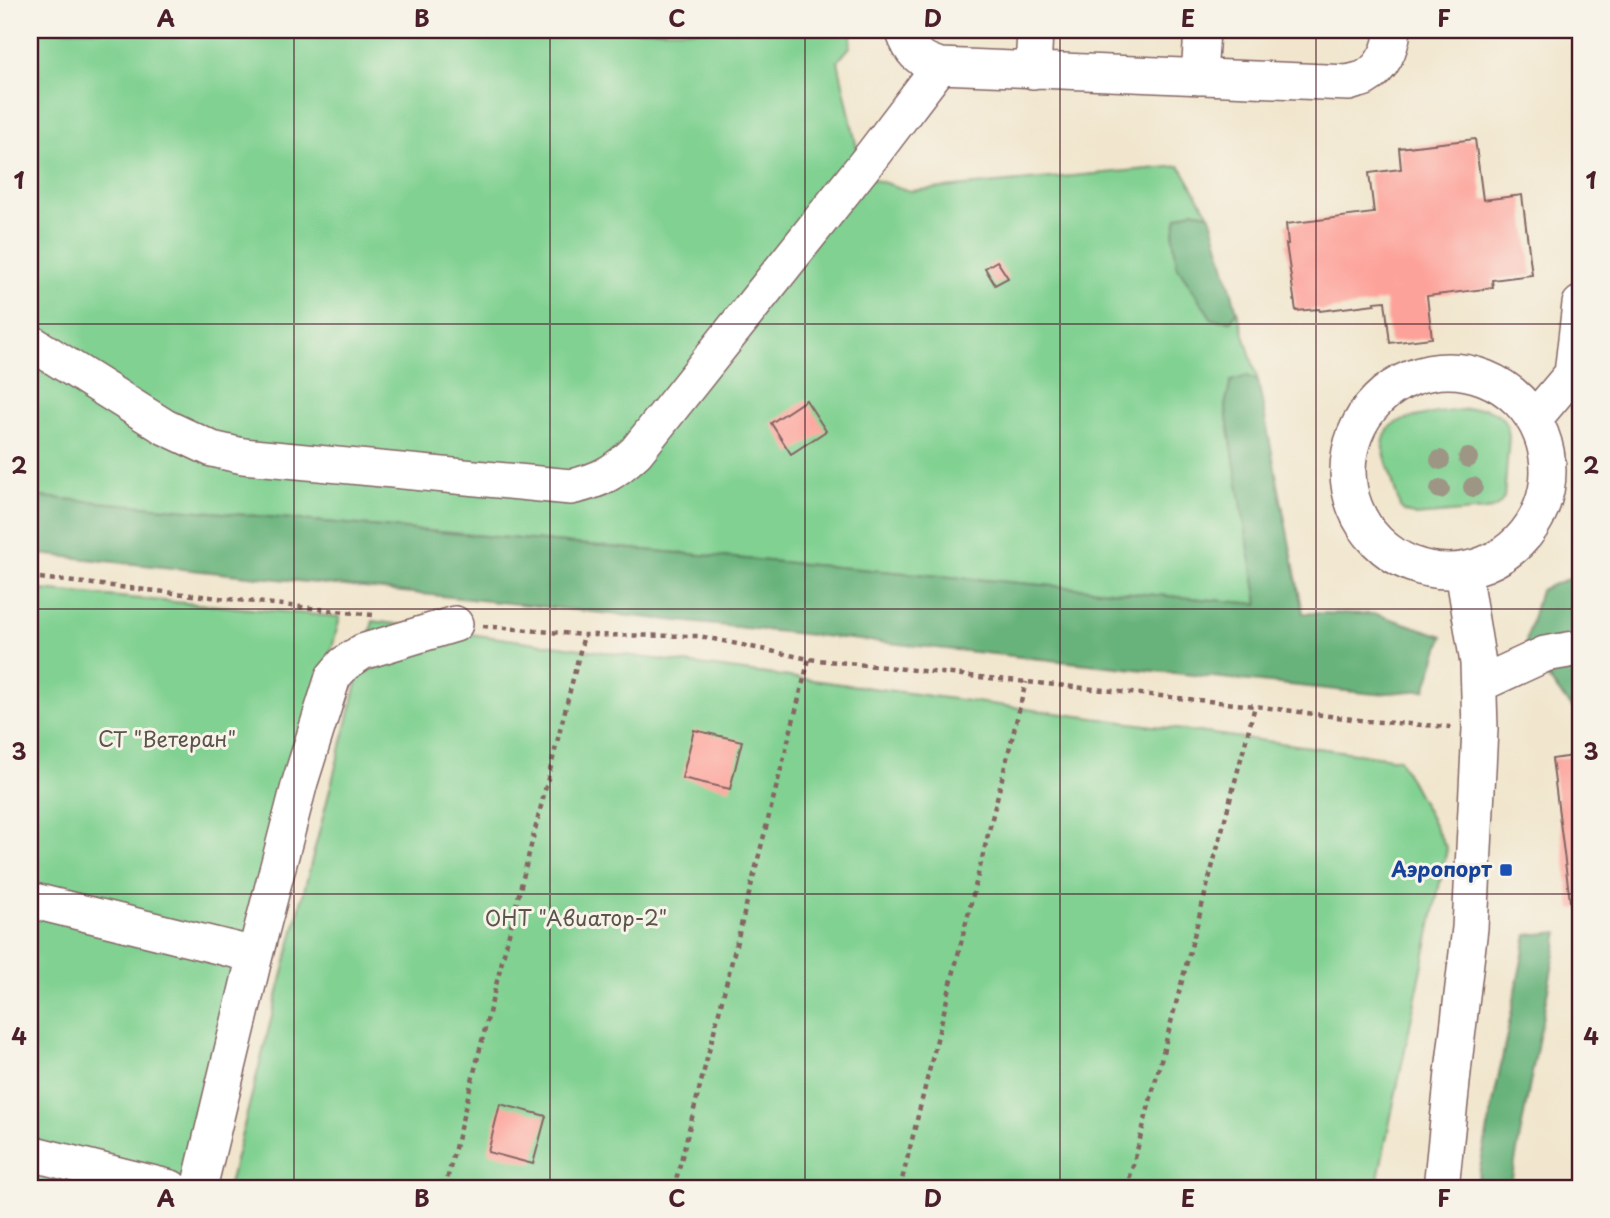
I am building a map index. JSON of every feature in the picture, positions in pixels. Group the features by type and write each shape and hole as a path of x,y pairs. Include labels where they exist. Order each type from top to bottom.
{"street":[{"path":"903,30 909,47 922,60 940,66 1349,83 1367,77 1385,59 1393,30"},
{"path":"1033,71 1035,30"},
{"path":"1199,77 1202,30"},
{"path":"30,342 165,427 212,449 243,456 571,486 596,481 618,469 636,452 940,66"},
{"path":"1534,419 1572,374 1580,304"},
{"path":"1453,371 1485,378 1513,394 1534,419 1546,449 1548,481 1540,513 1521,540 1504,554 1463,571 1429,570 1397,558 1371,537 1354,508 1347,474 1352,441 1367,411 1391,388 1420,374 1453,371"},
{"path":"1441,1188 1470,928 1480,729 1478,663 1463,571"},
{"path":"199,1188 300,782 333,677 344,664 362,652 455,624"},
{"path":"1480,684 1545,654 1580,648"},
{"path":"30,900 255,956"},
{"path":"30,1153 171,1188"}],"path":[{"path":"30,577 373,615"},
{"path":"455,624 584,635 699,636 808,659 1255,706 1367,721 1480,729"},
{"path":"445,1188 584,635"},
{"path":"674,1188 808,659"},
{"path":"900,1188 1026,682"},
{"path":"1127,1188 1255,706"}],"green space":[{"path":"30,30 852,30 850,47 838,61 863,176 910,191 1180,166 1209,215 1193,210 1231,321 1237,311 1258,381 1247,376 1225,405 1259,604 30,496"},
{"path":"1193,210 1210,215 1237,311 1231,321 1212,319 1177,266 1173,236 1177,217"},
{"path":"1247,376 1258,381 1303,613 1376,614 1443,636 1425,690 1375,694 30,553 30,496 1258,604 1225,405 1231,381"},
{"path":"1485,408 1495,412 1507,426 1509,437 1504,498 1489,510 1415,516 1404,511 1400,507 1383,449 1388,430 1399,421 1410,418"},
{"path":"1580,574 1580,706 1571,707 1524,649 1540,590"},
{"name":"СТ \"Ветеран\"","path":"30,589 340,617 195,1188 30,1188"},
{"name":"ОНТ \"Авиатор-2\"","path":"373,621 1399,759 1447,849 1376,1188 228,1188"},
{"path":"1559,932 1510,1188 1476,1188 1527,935"}],"building":[{"path":"1475,139 1483,200 1522,195 1532,275 1492,280 1493,288 1427,296 1432,338 1390,343 1385,301 1320,311 1296,311 1286,244 1286,224 1374,213 1369,173 1401,169 1399,148"},
{"path":"997,261 1008,278 995,285 985,268"},
{"path":"806,400 826,431 791,454 771,423"},
{"path":"694,730 742,741 730,789 682,778"},
{"path":"1580,755 1580,908 1571,909 1552,759"},
{"path":"500,1104 546,1116 533,1164 488,1152"}],"place":[{"name":"Аэропорт","path":"1506,870"}]}
